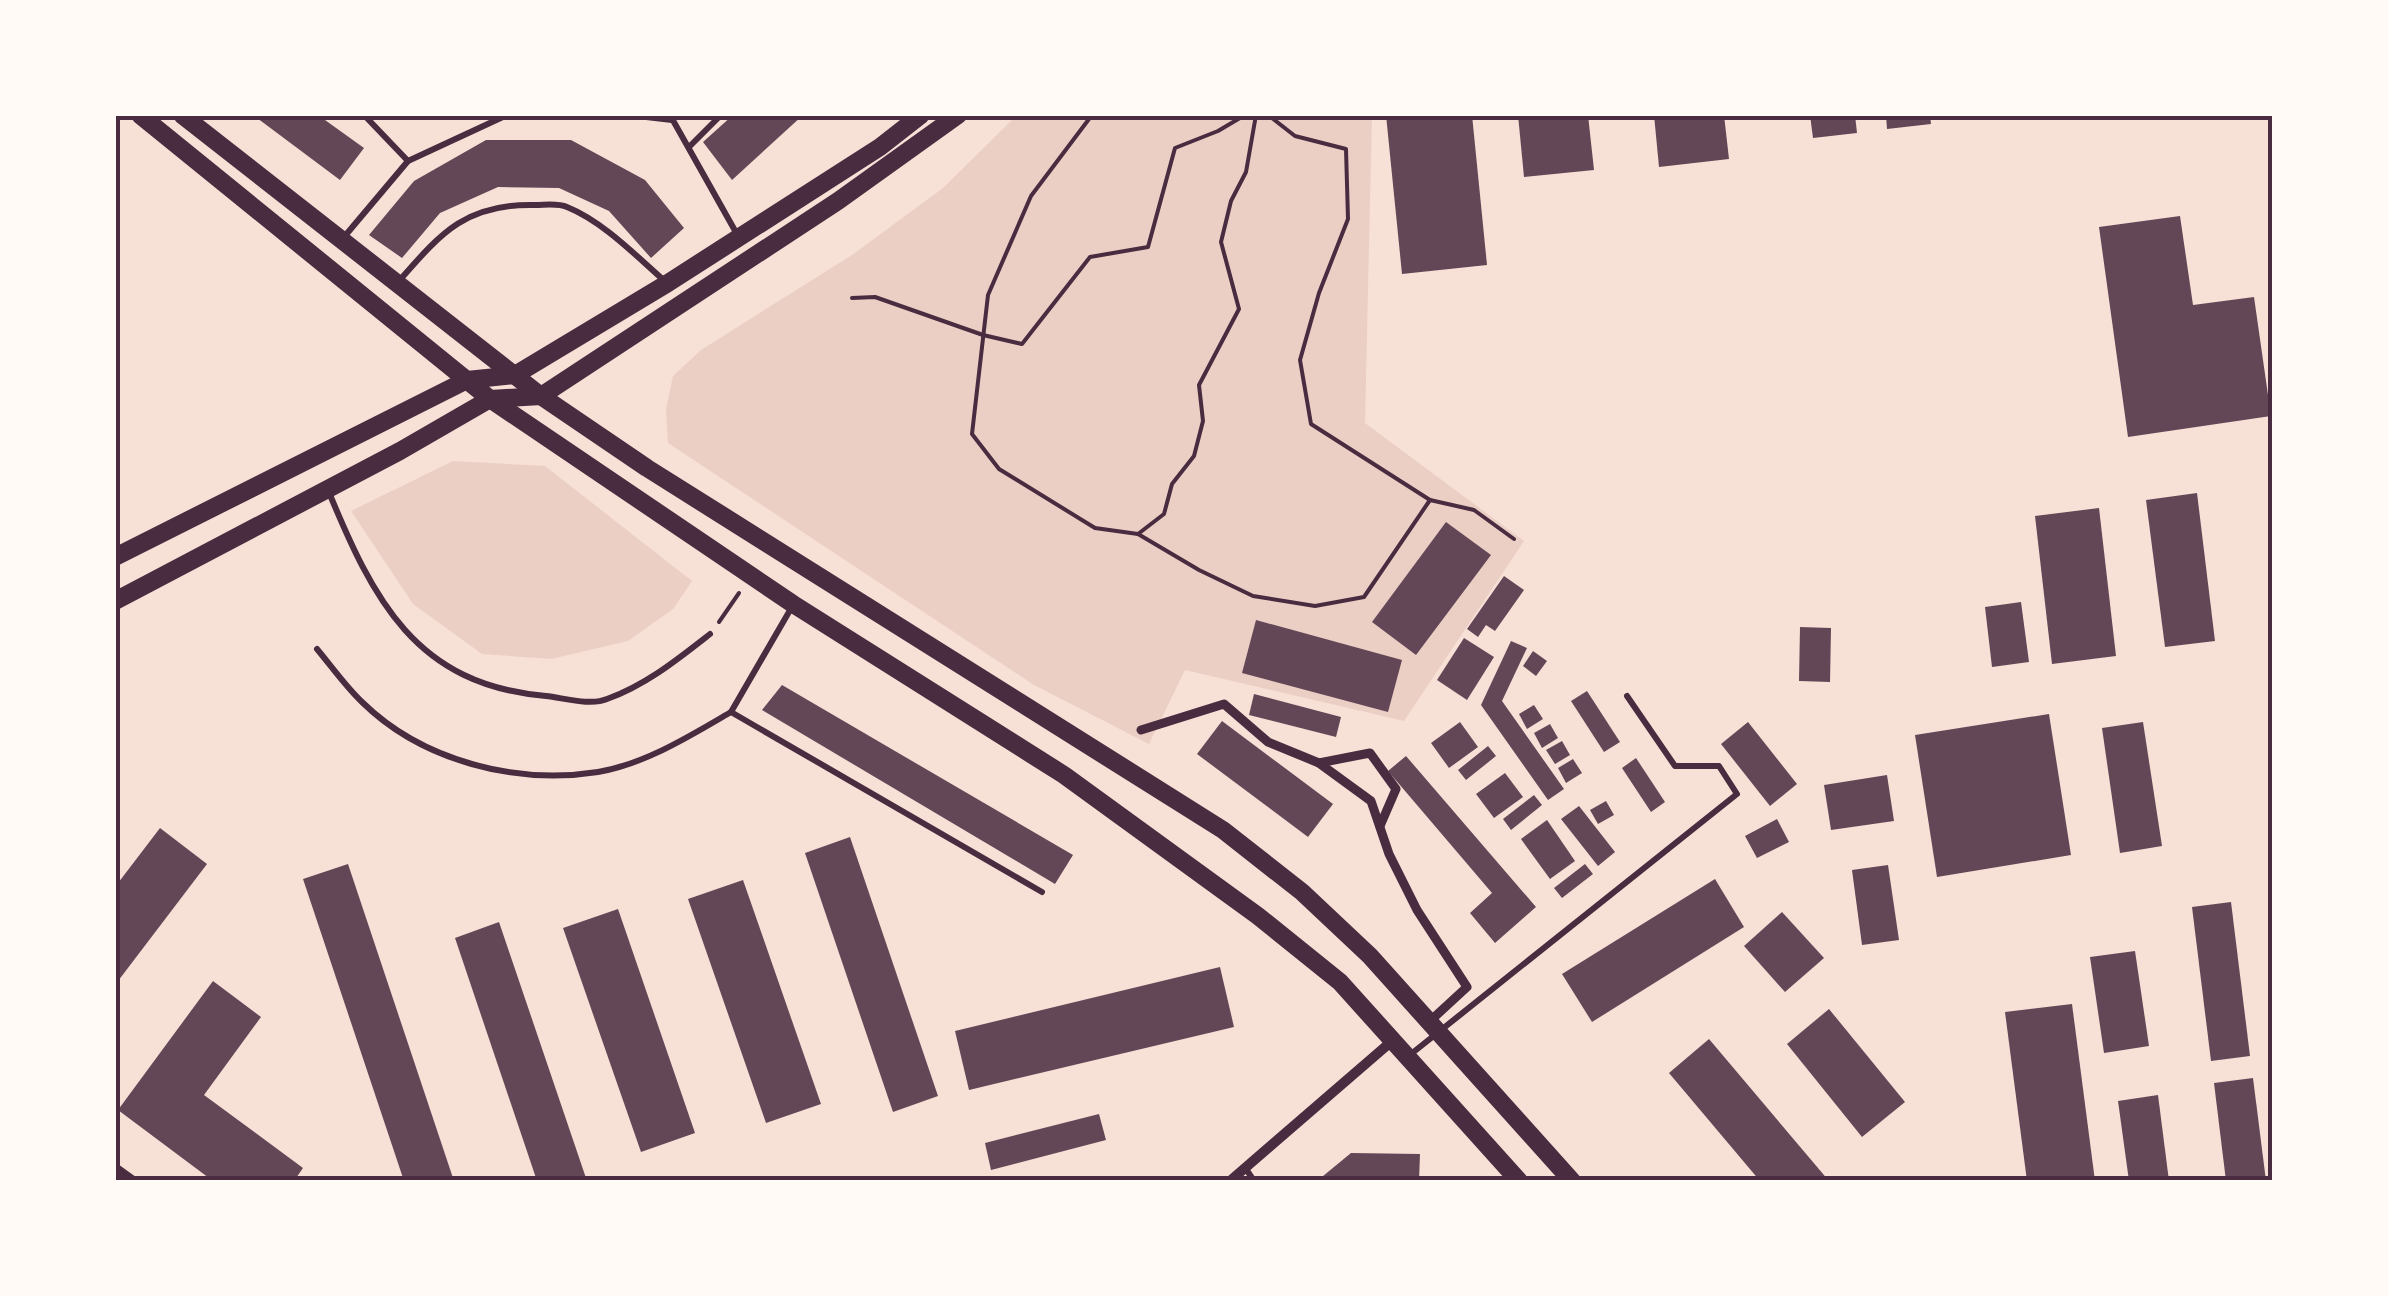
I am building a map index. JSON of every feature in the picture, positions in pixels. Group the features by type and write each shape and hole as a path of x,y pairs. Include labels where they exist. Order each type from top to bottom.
{"street":[{"path":"140,115 490,399 793,604 1064,776 1258,916 1340,982 1519,1181"},
{"path":"182,115 542,396 669,483 1222,830 1302,892 1343,931 1572,1181"},
{"path":"115,557 466,380 515,374 668,284 880,147 921,115"},
{"path":"115,602 490,399 542,396 838,201 958,115"},
{"path":"1141,730 1224,704 1268,742 1319,763 1371,801 1388,854 1417,910 1468,987 1433,1028"},
{"path":"1319,763 1370,753 1396,789 1380,826"},
{"path":"1230,1181 1392,1041"},
{"path":"115,1168 133,1181"}],"lane":[{"path":"364,115 408,161"},
{"path":"340,242 408,161 505,116 520,115"},
{"path":"629,115 672,118 739,237"},
{"path":"689,147 720,115"},
{"path":"398,282 431,244 468,215 520,204 564,205 613,236 668,284"},
{"path":"327,489 358,561 392,618 434,657 468,678 522,694 603,702 658,674 710,634"},
{"path":"318,649 362,703 409,738 466,763 536,776 600,772 672,746 731,712 793,604"},
{"path":"1406,1058 1433,1028 1737,794 1719,766 1674,766 1627,696"},
{"path":"731,712 1042,892"},
{"path":"1245,1168 1254,1181"}],"path":[{"path":"1092,115 1031,196 988,295 972,434 999,468 1095,528 1138,534 1253,596 1316,606 1364,597 1430,500"},
{"path":"852,298 875,296 983,335 1022,344 1090,258 1148,247 1175,148 1218,131 1244,115"},
{"path":"1138,534 1164,514 1172,484 1194,456 1203,420 1199,385 1239,309 1221,242 1231,201 1246,172 1256,115"},
{"path":"1268,115 1295,136 1346,150 1348,219 1319,293 1300,360 1311,424 1430,500 1474,510 1514,539"},
{"path":"710,634 751,575"}],"shaded area":[{"path":"1017,115 1372,115 1365,423 1524,541 1404,721 1185,670 1149,744 1034,685 668,443 666,409 673,376 701,350 852,255 943,188"},
{"path":"453,461 545,466 692,581 673,609 628,641 551,659 482,654 413,604 351,511"}],"building":[{"path":"253,115 318,115 364,148 340,180"},
{"path":"733,115 803,115 732,180 703,142"},
{"path":"1386,115 1472,115 1487,265 1402,274"},
{"path":"1518,115 1588,115 1594,170 1524,177"},
{"path":"1654,115 1724,115 1729,159 1659,167"},
{"path":"1810,115 1855,115 1857,133 1813,138"},
{"path":"1886,115 1930,115 1931,124 1887,129"},
{"path":"486,140 571,140 645,180 684,228 651,258 609,211 559,188 498,187 440,213 402,258 369,235 414,181"},
{"path":"2180,216 2193,305 2254,297 2271,416 2128,437 2099,227"},
{"path":"2197,493 2215,641 2165,647 2146,500"},
{"path":"2099,508 2116,656 2052,664 2035,516"},
{"path":"1446,522 1491,555 1416,655 1372,622"},
{"path":"1504,576 1524,590 1495,631 1486,625 1478,637 1467,629"},
{"path":"2021,602 2029,662 1992,667 1985,607"},
{"path":"1256,620 1402,660 1388,712 1242,673"},
{"path":"1800,627 1831,628 1830,682 1799,681"},
{"path":"1464,638 1494,657 1467,700 1437,680"},
{"path":"1511,641 1527,648 1502,701 1564,789 1548,800 1481,705"},
{"path":"1533,651 1547,661 1536,676 1523,666"},
{"path":"782,685 1073,855 1055,884 762,710"},
{"path":"1587,691 1620,742 1604,752 1571,701"},
{"path":"1254,694 1341,717 1336,737 1249,715"},
{"path":"1534,705 1543,719 1527,729 1519,714"},
{"path":"2049,714 2071,855 1937,877 1915,735"},
{"path":"1222,721 1333,804 1308,837 1197,754"},
{"path":"1460,722 1478,747 1449,768 1431,743"},
{"path":"1748,722 1797,784 1770,806 1721,744"},
{"path":"2143,722 2162,846 2120,853 2102,728"},
{"path":"1550,724 1558,738 1542,748 1534,733"},
{"path":"1562,741 1570,755 1555,764 1546,750"},
{"path":"1488,746 1496,756 1466,780 1458,770"},
{"path":"1406,756 1536,907 1495,943 1470,913 1492,893 1388,771"},
{"path":"1636,758 1665,802 1651,812 1622,768"},
{"path":"1573,759 1582,773 1566,783 1558,768"},
{"path":"1505,773 1523,797 1494,818 1476,794"},
{"path":"1887,775 1894,821 1831,830 1824,785"},
{"path":"1534,795 1542,805 1511,830 1503,819"},
{"path":"1606,801 1614,815 1598,824 1590,810"},
{"path":"1579,806 1615,852 1598,866 1561,819"},
{"path":"1777,819 1789,842 1757,858 1745,836"},
{"path":"1547,820 1575,861 1550,879 1521,839"},
{"path":"160,828 207,864 115,985 115,887"},
{"path":"850,837 938,1096 893,1112 805,853"},
{"path":"348,864 454,1181 404,1181 303,879"},
{"path":"1585,864 1593,874 1562,898 1554,888"},
{"path":"1888,865 1899,940 1862,945 1852,870"},
{"path":"1715,879 1744,927 1592,1022 1562,974"},
{"path":"743,880 821,1104 766,1123 688,899"},
{"path":"2231,902 2250,1056 2211,1061 2192,907"},
{"path":"618,909 695,1133 641,1152 563,928"},
{"path":"1782,912 1824,958 1785,992 1744,946"},
{"path":"499,922 587,1181 537,1181 455,938"},
{"path":"2135,951 2149,1046 2104,1053 2090,957"},
{"path":"1220,967 1234,1027 969,1090 955,1031"},
{"path":"213,981 261,1017 204,1095 303,1168 294,1181 213,1181 118,1110"},
{"path":"2072,1004 2095,1181 2027,1181 2005,1012"},
{"path":"1829,1009 1905,1102 1862,1137 1787,1044"},
{"path":"1709,1039 1829,1181 1760,1181 1669,1073"},
{"path":"2253,1078 2266,1181 2226,1181 2214,1083"},
{"path":"2158,1095 2169,1181 2129,1181 2118,1101"},
{"path":"1099,1114 1106,1140 991,1170 985,1143"},
{"path":"1351,1153 1420,1154 1419,1181 1317,1181"}]}
